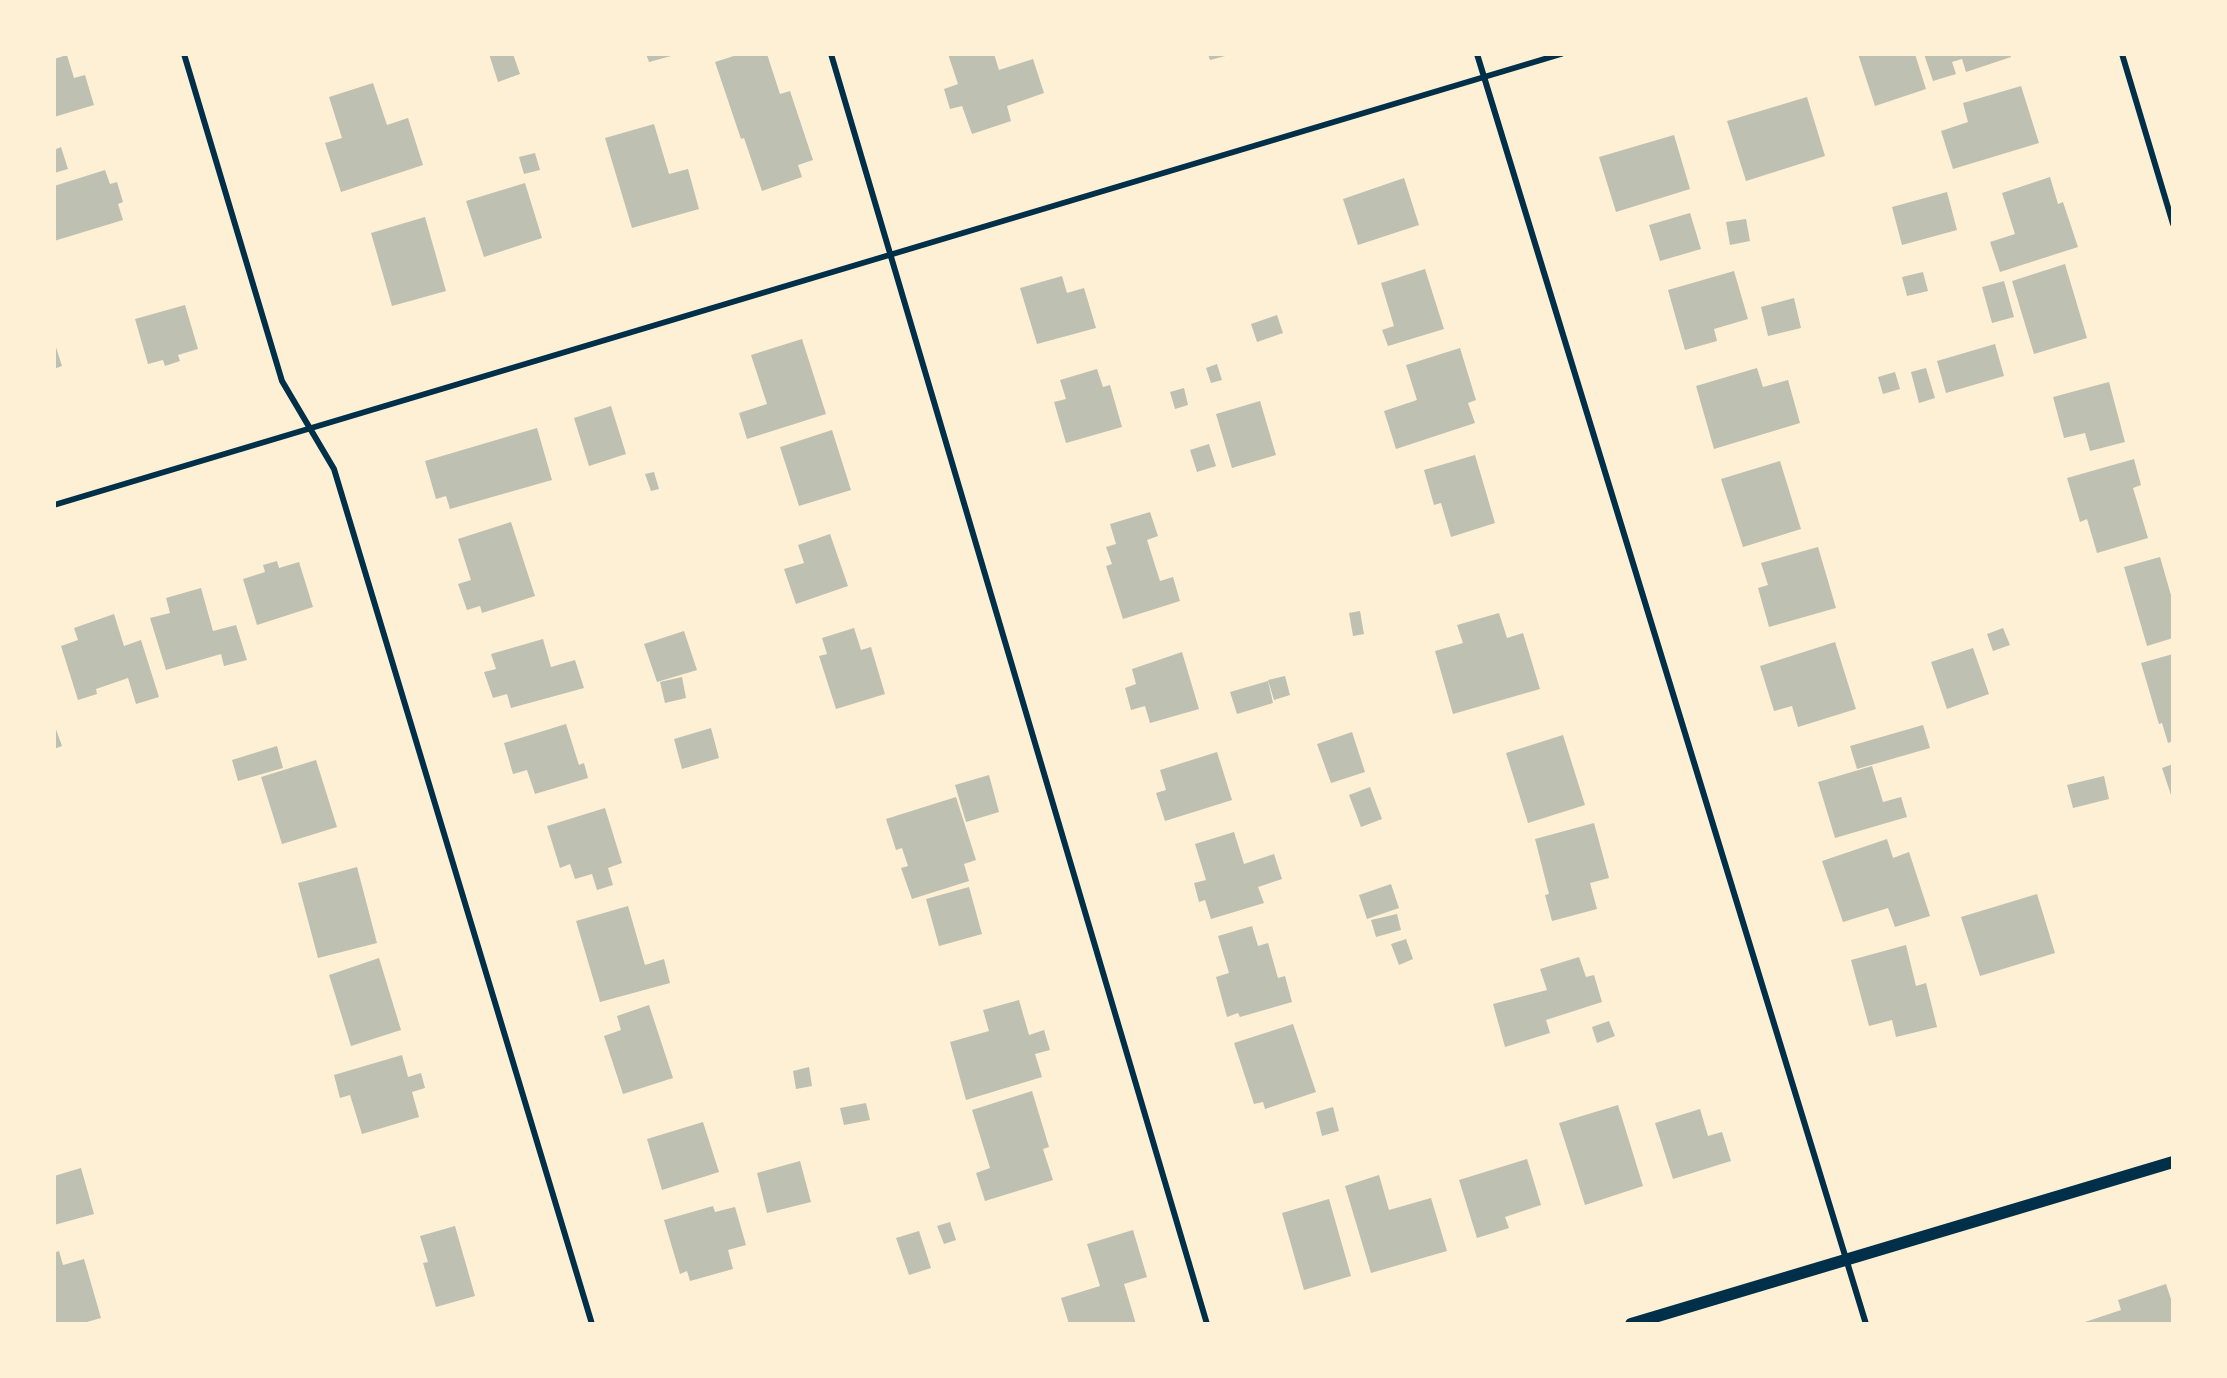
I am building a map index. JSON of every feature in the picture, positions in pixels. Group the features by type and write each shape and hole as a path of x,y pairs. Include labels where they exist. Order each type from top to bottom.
{"main road":[{"path":"1630,1324 2173,1162"}],"street":[{"path":"184,54 282,381 334,469 592,1324"},
{"path":"831,54 1207,1324"},
{"path":"1477,54 1866,1324"},
{"path":"54,504 1561,54"},
{"path":"2122,54 2173,224"}],"building":[{"path":"489,54 513,54 520,74 498,82"},
{"path":"646,54 674,54 675,55 649,62"},
{"path":"740,54 767,54 780,94 790,91 813,160 798,165 802,177 762,191 744,138 741,139 715,62"},
{"path":"948,54 994,54 999,70 1033,59 1044,93 1007,106 1011,121 972,134 962,106 950,109 944,89 958,84"},
{"path":"1208,54 1229,54 1229,55 1210,60"},
{"path":"1858,54 1915,54 1926,89 1875,106"},
{"path":"1924,54 2010,54 2011,57 1966,72 1962,59 1952,62 1956,74 1933,81"},
{"path":"67,55 74,78 85,75 94,105 54,117 54,59"},
{"path":"373,83 387,125 408,118 423,165 341,192 325,143 342,138 329,97"},
{"path":"2021,86 2039,143 1953,169 1941,131 1968,122 1963,103"},
{"path":"1807,97 1825,156 1746,181 1727,121"},
{"path":"654,124 669,174 688,169 699,209 632,228 605,138"},
{"path":"1674,135 1690,189 1616,212 1599,157"},
{"path":"61,147 68,169 54,173 54,150"},
{"path":"535,153 540,170 524,174 519,157"},
{"path":"105,170 110,184 117,182 123,202 118,204 123,220 54,241 54,186"},
{"path":"2050,177 2058,204 2063,202 2078,247 2000,272 1990,242 2015,234 2002,193"},
{"path":"1404,178 1419,225 1358,245 1343,199"},
{"path":"525,183 542,238 484,257 466,201"},
{"path":"1947,192 1957,230 1902,245 1892,207"},
{"path":"1690,213 1701,249 1660,261 1649,225"},
{"path":"425,217 446,291 392,306 371,233"},
{"path":"1746,219 1750,241 1730,245 1726,222"},
{"path":"2065,264 2087,338 2034,354 2012,281"},
{"path":"1425,269 1444,329 1388,346 1382,330 1394,326 1381,283"},
{"path":"1734,271 1748,319 1714,329 1717,341 1685,350 1668,290"},
{"path":"1923,272 1928,291 1907,296 1902,277"},
{"path":"1062,276 1067,293 1084,288 1096,328 1037,344 1020,288"},
{"path":"2004,281 2014,317 1992,323 1982,287"},
{"path":"1794,298 1801,328 1768,336 1761,307"},
{"path":"185,305 198,349 178,355 180,361 165,366 163,360 148,364 135,319"},
{"path":"1277,315 1283,333 1257,342 1251,324"},
{"path":"802,339 826,414 747,439 739,413 767,404 751,355"},
{"path":"54,341 62,366 54,369"},
{"path":"1995,344 2004,376 1946,393 1937,361"},
{"path":"1460,348 1476,400 1468,403 1475,423 1396,449 1384,411 1417,400 1406,365"},
{"path":"1217,364 1222,380 1211,383 1206,368"},
{"path":"1757,368 1763,387 1788,380 1800,423 1714,449 1696,386"},
{"path":"1926,368 1935,398 1919,403 1911,372"},
{"path":"1097,369 1103,387 1110,385 1122,427 1066,443 1054,402 1066,399 1060,380"},
{"path":"1895,372 1900,389 1883,394 1878,377"},
{"path":"2109,382 2125,442 2090,451 2085,433 2064,438 2053,397"},
{"path":"1184,388 1188,405 1175,409 1170,392"},
{"path":"1260,401 1276,455 1232,468 1216,414"},
{"path":"611,406 626,454 589,466 574,418"},
{"path":"537,428 552,480 450,509 446,496 436,499 425,461"},
{"path":"832,430 851,490 799,506 780,447"},
{"path":"1209,444 1216,466 1197,472 1190,450"},
{"path":"1475,455 1495,523 1451,537 1441,503 1434,505 1424,470"},
{"path":"2134,459 2141,485 2133,488 2148,538 2097,553 2087,519 2080,522 2067,478"},
{"path":"1780,461 1801,529 1743,547 1721,479"},
{"path":"654,472 659,489 651,491 645,474"},
{"path":"1150,512 1158,536 1147,540 1160,581 1173,577 1180,601 1123,619 1106,566 1112,564 1106,547 1116,544 1110,524"},
{"path":"511,522 535,596 482,613 480,606 467,610 458,584 471,580 458,539"},
{"path":"830,534 848,586 796,604 784,569 804,563 798,545"},
{"path":"1818,547 1836,608 1769,627 1758,588 1768,585 1761,563"},
{"path":"2160,557 2173,602 2173,638 2147,646 2124,567"},
{"path":"277,561 279,568 299,562 313,607 257,625 243,579 265,572 263,565"},
{"path":"201,588 213,631 236,625 247,660 224,666 221,654 166,670 150,618 170,613 166,598"},
{"path":"1360,611 1364,634 1353,636 1349,613"},
{"path":"1499,613 1507,638 1523,633 1540,689 1453,714 1435,651 1463,643 1457,625"},
{"path":"114,614 124,646 141,640 159,697 136,704 128,678 96,689 97,694 78,700 61,646 78,640 74,628"},
{"path":"854,628 861,650 871,647 885,694 836,709 819,656 827,654 822,638"},
{"path":"2003,628 2010,645 1993,651 1987,634"},
{"path":"684,631 697,670 657,682 644,644"},
{"path":"543,639 551,667 575,660 584,688 511,708 507,694 493,698 484,672 496,669 491,654"},
{"path":"1835,642 1856,709 1798,727 1792,706 1774,711 1760,666"},
{"path":"1973,648 1989,694 1947,709 1931,662"},
{"path":"1182,652 1199,709 1150,723 1145,706 1131,710 1125,688 1136,684 1132,669"},
{"path":"2173,654 2173,741 2168,743 2162,723 2159,724 2141,663"},
{"path":"1285,676 1290,695 1274,700 1268,680"},
{"path":"682,677 686,698 665,703 660,682"},
{"path":"1268,681 1273,703 1237,714 1230,692"},
{"path":"54,724 62,746 54,749"},
{"path":"566,724 579,765 584,763 588,778 535,794 527,770 513,774 504,743"},
{"path":"1923,725 1930,748 1857,769 1850,746"},
{"path":"711,728 719,758 682,769 674,739"},
{"path":"1352,732 1365,772 1331,783 1317,744"},
{"path":"1563,735 1585,805 1528,823 1506,753"},
{"path":"277,746 283,768 238,781 232,760"},
{"path":"1217,752 1232,800 1165,821 1156,793 1166,790 1160,770"},
{"path":"316,760 337,827 282,844 261,777"},
{"path":"2173,764 2173,801 2162,768"},
{"path":"1872,766 1883,802 1901,797 1907,817 1835,838 1818,782"},
{"path":"989,775 999,812 966,822 955,785"},
{"path":"2104,776 2109,799 2073,808 2067,785"},
{"path":"1370,787 1382,819 1361,827 1349,795"},
{"path":"956,797 976,860 964,864 969,881 912,899 901,868 908,866 902,848 896,850 886,819"},
{"path":"605,808 622,863 608,868 613,885 597,890 592,874 575,879 570,864 560,868 547,826"},
{"path":"1594,823 1609,878 1590,883 1597,909 1552,921 1545,895 1549,894 1535,839"},
{"path":"1234,832 1244,864 1274,854 1282,879 1258,887 1264,903 1211,919 1205,900 1199,902 1194,883 1206,880 1195,844"},
{"path":"1887,839 1893,858 1909,852 1930,916 1895,927 1888,908 1843,922 1822,861"},
{"path":"357,867 377,943 318,958 298,883"},
{"path":"1391,884 1399,908 1367,919 1359,895"},
{"path":"969,887 982,934 939,946 926,899"},
{"path":"2037,894 2055,953 1980,976 1961,917"},
{"path":"628,906 645,965 664,959 670,983 600,1002 576,921"},
{"path":"1397,914 1401,930 1376,937 1371,920"},
{"path":"1252,926 1258,946 1268,943 1278,978 1285,976 1292,1002 1240,1017 1238,1013 1227,1017 1216,977 1229,973 1218,936"},
{"path":"1406,939 1413,959 1399,965 1391,944"},
{"path":"1906,945 1916,986 1926,983 1937,1027 1896,1037 1892,1020 1869,1026 1851,960"},
{"path":"1579,957 1586,977 1594,975 1602,1002 1546,1020 1550,1033 1505,1047 1493,1004 1547,990 1540,969"},
{"path":"379,958 401,1030 351,1046 329,975"},
{"path":"1019,1000 1029,1035 1044,1030 1050,1050 1035,1054 1042,1077 966,1100 950,1042 989,1031 983,1010"},
{"path":"649,1005 673,1078 623,1094 604,1036 621,1030 617,1016"},
{"path":"1609,1021 1615,1036 1597,1043 1592,1027"},
{"path":"1293,1024 1316,1092 1265,1109 1263,1102 1254,1104 1234,1043"},
{"path":"402,1055 408,1077 421,1073 425,1088 412,1092 419,1117 362,1134 350,1095 340,1098 334,1075"},
{"path":"809,1067 812,1086 796,1089 793,1071"},
{"path":"1032,1091 1049,1147 1043,1149 1053,1180 985,1201 976,1173 990,1168 972,1110"},
{"path":"866,1103 870,1120 844,1125 840,1108"},
{"path":"1618,1105 1643,1186 1585,1205 1559,1123"},
{"path":"1333,1107 1339,1131 1322,1136 1316,1112"},
{"path":"1700,1109 1708,1136 1722,1132 1731,1161 1673,1179 1655,1123"},
{"path":"703,1122 719,1172 662,1190 647,1139"},
{"path":"1527,1159 1541,1205 1505,1217 1509,1228 1477,1238 1459,1180"},
{"path":"800,1161 811,1202 767,1213 757,1173"},
{"path":"81,1168 94,1214 54,1225 54,1176"},
{"path":"1379,1175 1389,1210 1431,1198 1447,1251 1371,1273 1345,1186"},
{"path":"1329,1199 1351,1276 1304,1290 1282,1213"},
{"path":"713,1206 715,1212 735,1207 746,1245 728,1250 733,1269 690,1281 687,1271 680,1274 664,1220"},
{"path":"950,1222 956,1240 944,1244 937,1226"},
{"path":"455,1226 475,1296 436,1307 423,1263 428,1262 420,1236"},
{"path":"1133,1230 1147,1277 1124,1284 1136,1324 1069,1324 1061,1298 1100,1286 1087,1244"},
{"path":"919,1231 931,1268 909,1275 896,1238"},
{"path":"59,1251 63,1265 84,1259 101,1318 80,1324 54,1324 54,1253"},
{"path":"2166,1284 2173,1305 2173,1324 2079,1324 2121,1310 2118,1300"}]}
